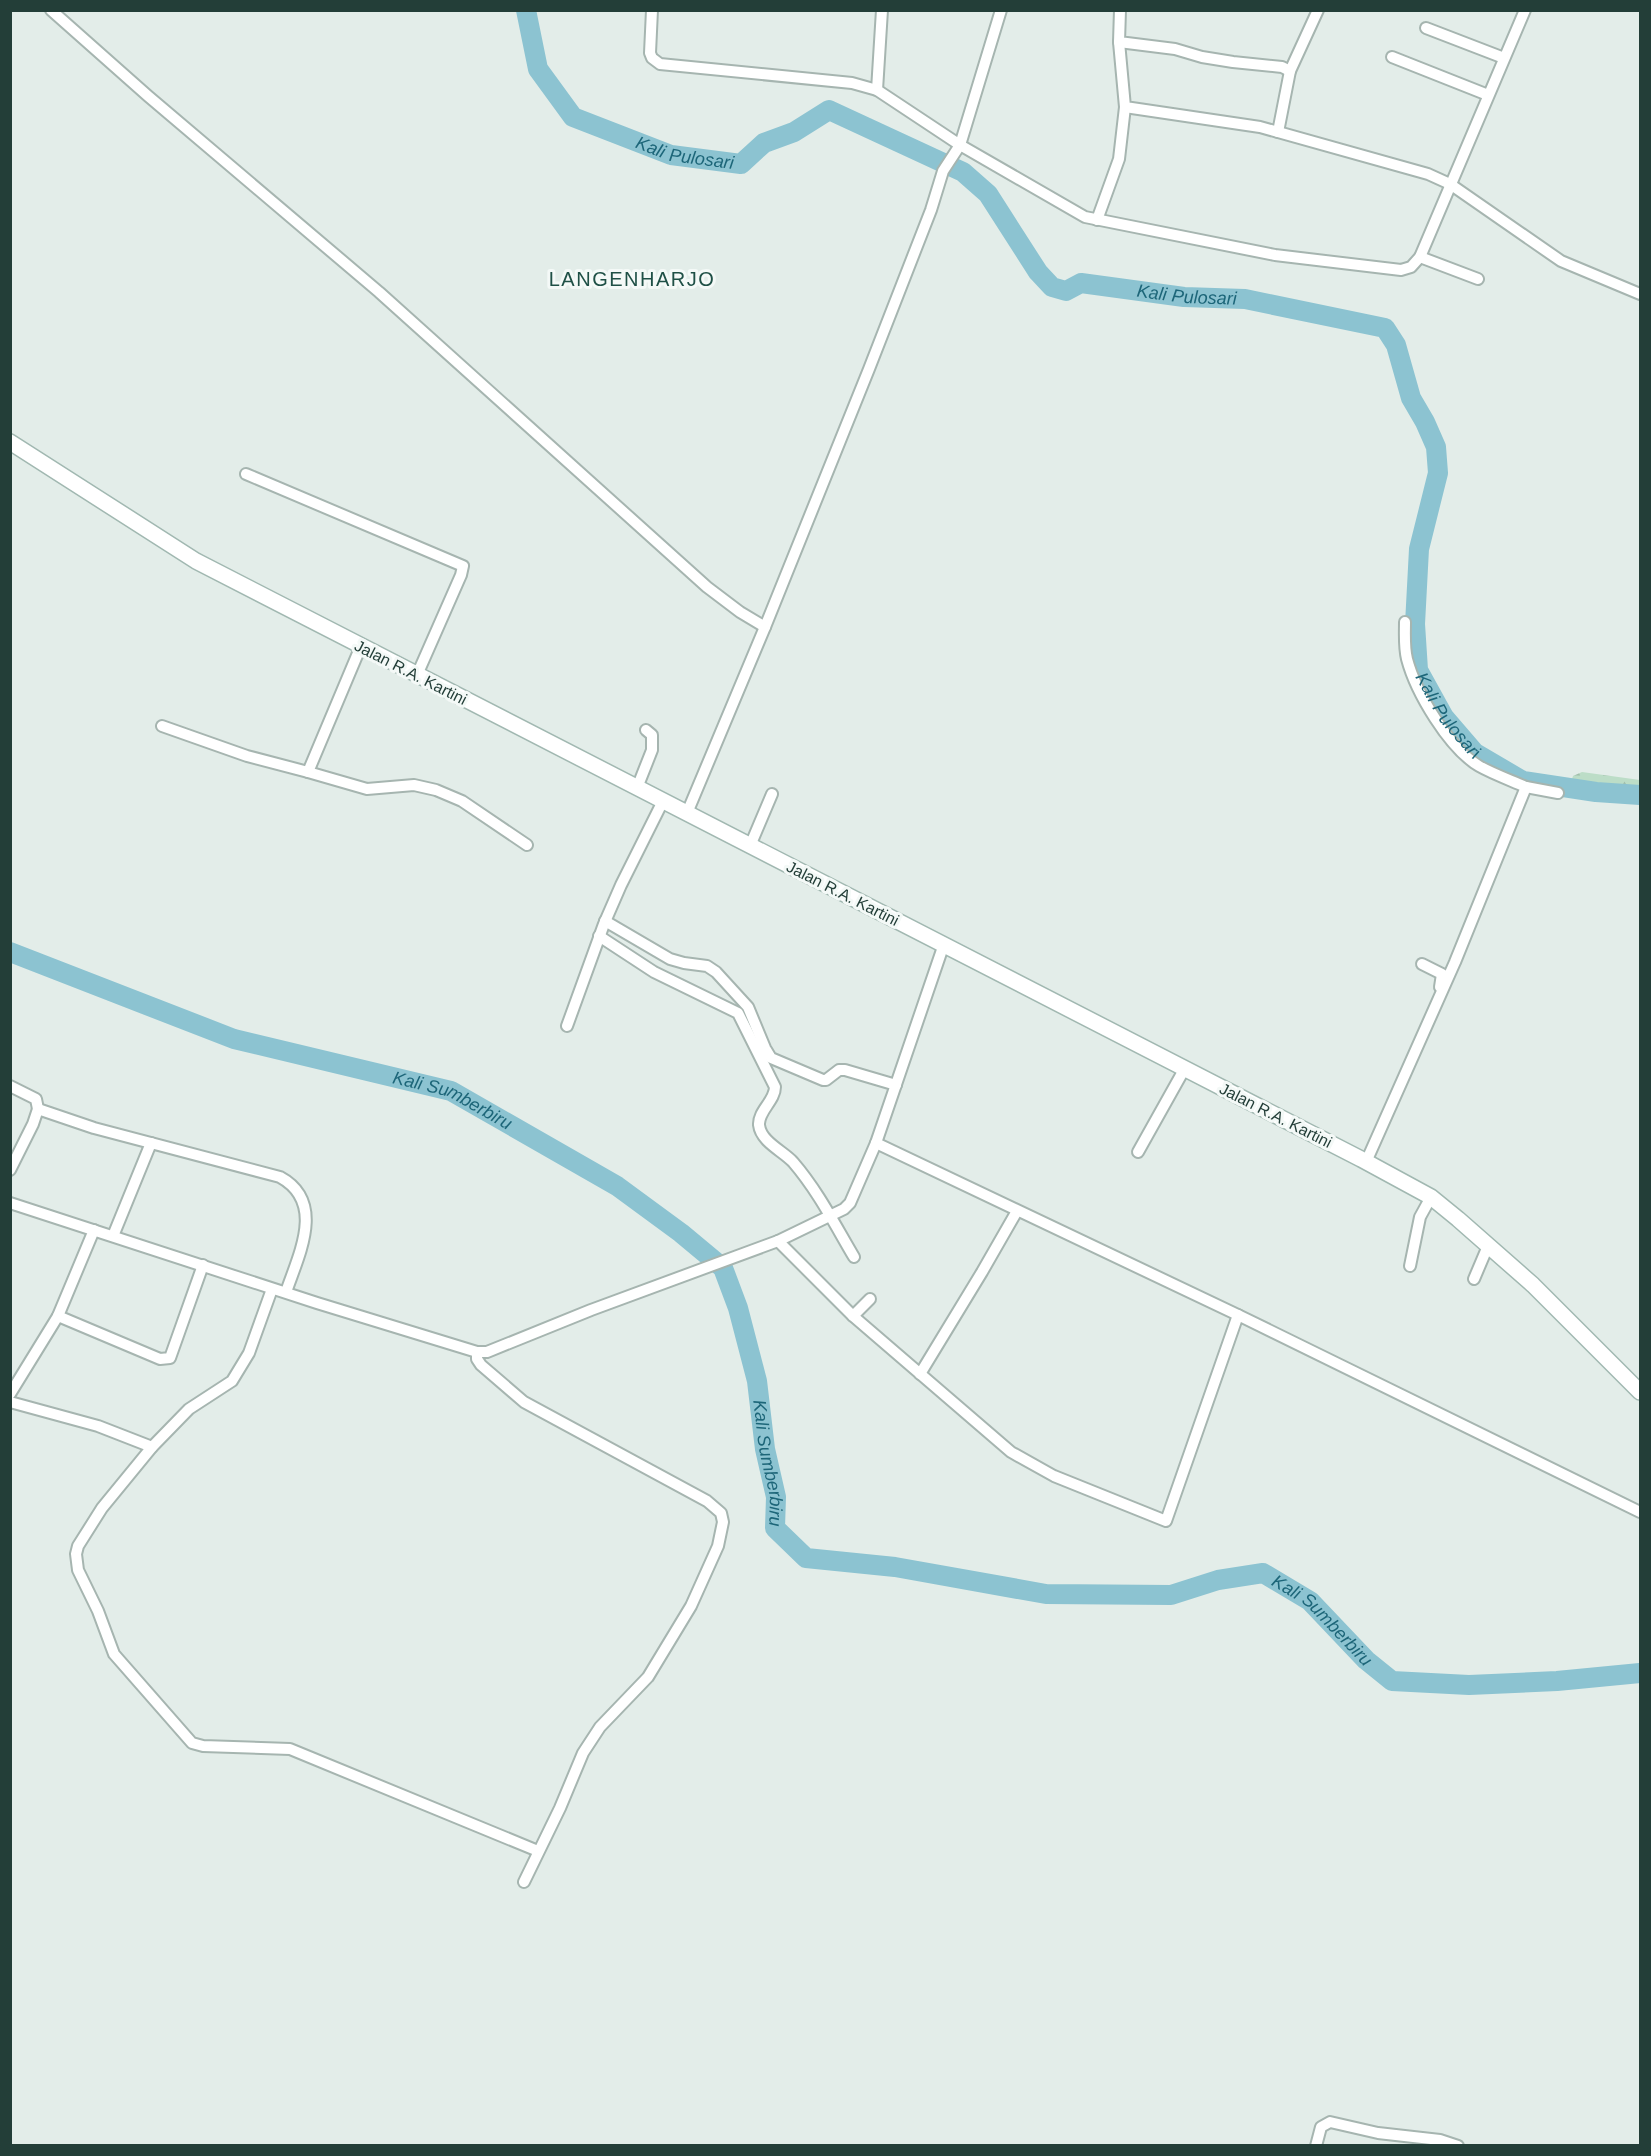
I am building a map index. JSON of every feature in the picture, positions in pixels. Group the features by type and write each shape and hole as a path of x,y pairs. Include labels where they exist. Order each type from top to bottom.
{"main road":[{"name":"Jalan R.A. Kartini","path":"10,442 196,561 1185,1068 1431,1197 1533,1285 1641,1392"}],"street":[{"path":"51,10 378,292 707,586 740,612 765,627"},
{"path":"652,10 650,52 652,58 660,64 852,82 877,90 960,145 1076,212 1097,220 1275,255 1401,270 1411,267 1420,257 1525,10"},
{"path":"877,90 882,10"},
{"path":"687,813 765,627 931,210 949,158 960,145 1001,10"},
{"path":"1097,220 1119,159 1125,107 1119,42 1120,10"},
{"path":"1278,132 1290,71 1318,10"},
{"path":"1426,28 1504,58"},
{"path":"1119,42 1175,49 1202,57 1282,67 1290,71"},
{"path":"1392,57 1488,95"},
{"path":"1125,107 1260,127 1428,174 1450,184 1561,261 1641,294"},
{"path":"1420,257 1478,279"},
{"path":"246,474 463,566 461,576 417,675"},
{"path":"1405,622 1407,660 1421,693 1444,731 1478,765 1526,787 1558,793"},
{"path":"308,772 360,646"},
{"path":"162,726 247,756 367,789 414,785 436,790 462,801 527,845"},
{"path":"637,788 652,750 652,735 646,730"},
{"path":"1364,1161 1455,962 1526,787"},
{"path":"750,846 772,794"},
{"path":"567,1026 602,928 663,801"},
{"path":"602,928 670,959 708,966 716,972 748,1007 771,1058 823,1080 839,1070 844,1070 896,1085"},
{"path":"602,928 654,972 738,1013 775,1087 775,1092 759,1120 762,1135 791,1160 805,1176 834,1216 854,1257"},
{"path":"10,1203 272,1289 477,1352 487,1352 591,1310 778,1241 834,1216 850,1203 876,1143 944,944"},
{"path":"1364,1161 1443,980 1442,974 1422,963"},
{"path":"738,1013 748,1007"},
{"path":"1138,1152 1185,1068"},
{"path":"10,1086 36,1099 38,1109 10,1170"},
{"path":"38,1109 94,1128 280,1177 294,1187 302,1197 307,1219 286,1292"},
{"path":"113,1236 151,1143"},
{"path":"876,1143 1238,1315 1641,1512"},
{"path":"1410,1266 1420,1217 1431,1197"},
{"path":"920,1374 1017,1211"},
{"path":"10,1394 58,1316 94,1230"},
{"path":"778,1241 920,1374 1011,1452 1030,1465 1166,1521 1238,1315"},
{"path":"1474,1279 1488,1246"},
{"path":"58,1316 160,1359 170,1358 203,1265"},
{"path":"272,1289 249,1353 232,1381 189,1409 152,1447 102,1508 78,1546 75,1558 78,1570 99,1611 117,1658 188,1740 203,1746 290,1749 536,1850"},
{"path":"855,1314 870,1299"},
{"path":"477,1352 477,1359 481,1365 524,1402 708,1501 721,1513 723,1521 718,1546 691,1606 648,1677 600,1727 583,1753 560,1808 536,1850 524,1882"},
{"path":"10,1402 98,1426 152,1447"},
{"path":"1316,2145 1321,2127 1330,2122 1378,2133 1440,2140 1458,2145"}],"green space":[{"path":"1582,772 1640,780 1640,795 1572,789 1573,776"}],"waterway":[{"name":"Kali Pulosari","path":"526,10 538,69 573,117 671,155 741,164 764,143 794,132 829,110 963,172 988,194 1038,272 1052,287 1066,291 1081,283 1184,297 1245,299 1385,328 1396,345 1411,398 1436,447 1438,473 1419,549 1415,624 1418,670 1444,717 1475,753 1523,781 1596,792 1640,795"},
{"name":"Kali Sumberbiru","path":"10,952 234,1039 451,1091 617,1186 681,1233 723,1268 738,1308 757,1381 765,1449 776,1497 775,1528 806,1558 895,1567 1046,1594 1171,1595 1218,1580 1263,1573 1310,1601 1366,1660 1392,1681 1469,1685 1557,1681 1640,1673"}],"district":[{"name":"LANGENHARJO","path":"632,279"}]}
